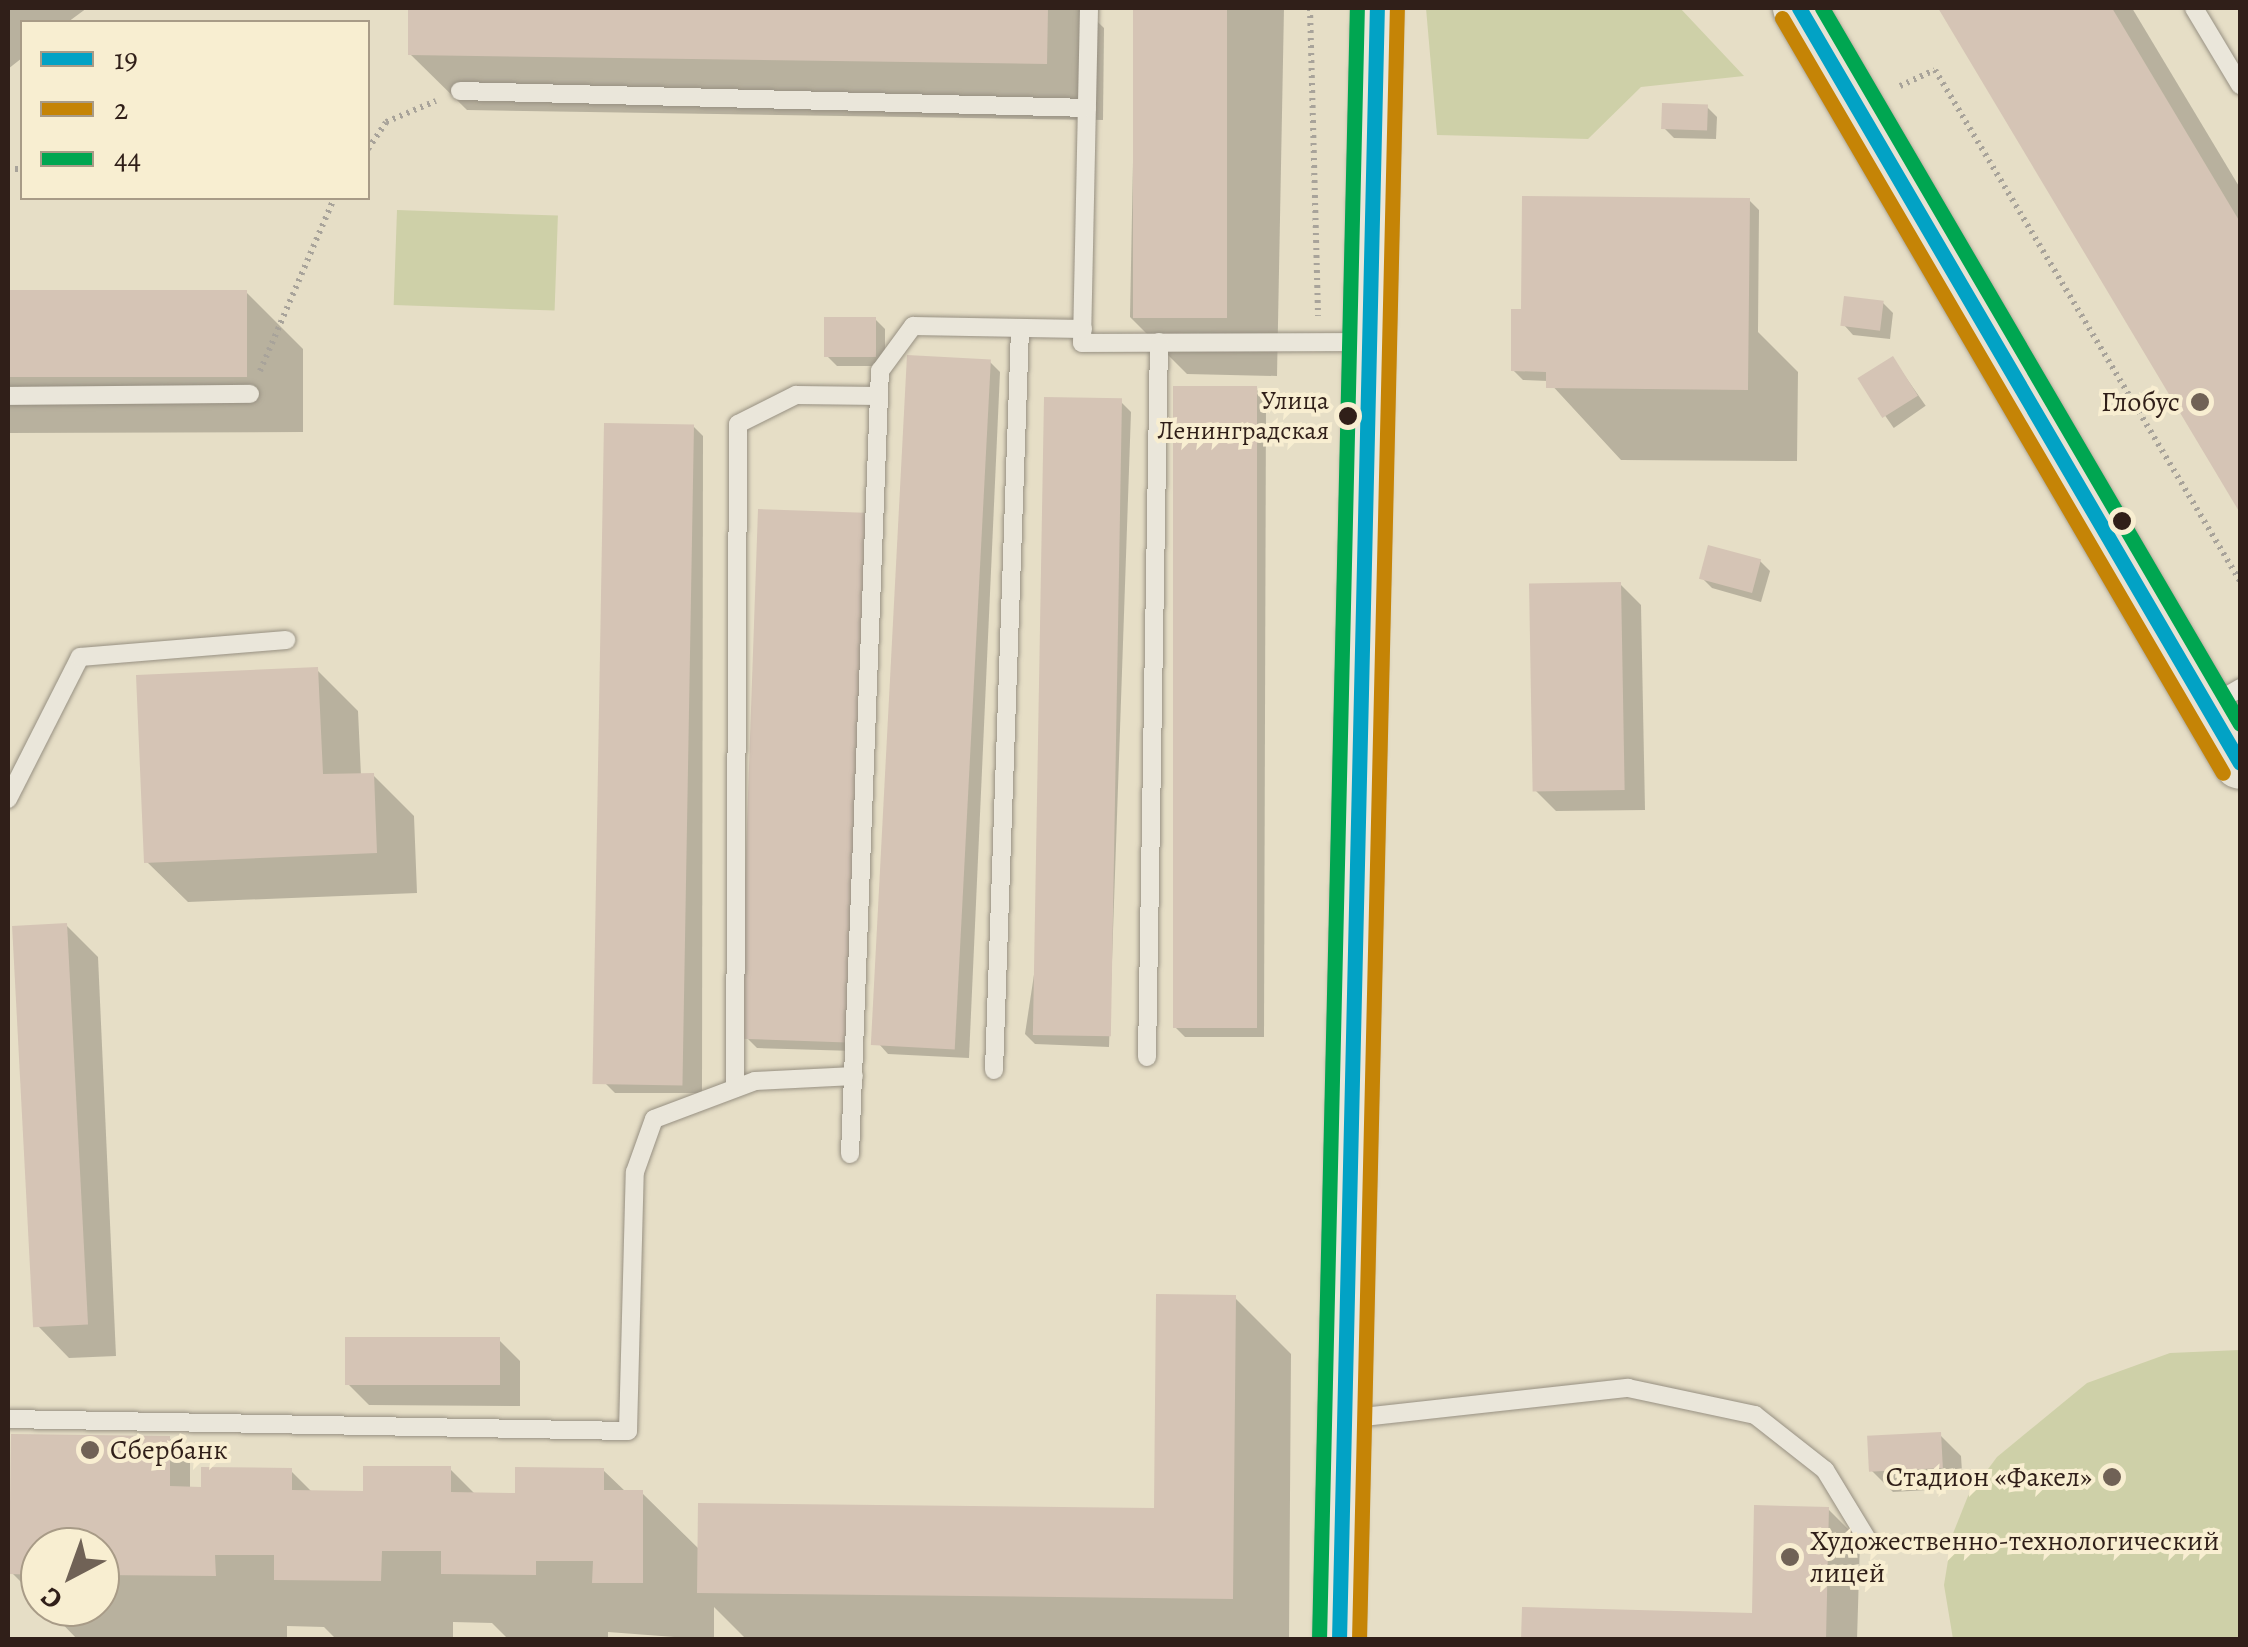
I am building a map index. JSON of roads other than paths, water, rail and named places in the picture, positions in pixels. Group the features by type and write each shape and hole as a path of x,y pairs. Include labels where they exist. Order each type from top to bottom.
{"main road":[{"path":"1799,8 2224,697 2240,763"}],"street":[{"path":"1339,1640 1366,342 1377,8"}],"lane":[{"path":"1090,8 1082,343 1366,342"},
{"path":"2194,8 2240,85"},
{"path":"460,91 1087,108"},
{"path":"850,1154 880,370 914,326 1082,329"},
{"path":"994,1070 1020,328"},
{"path":"1147,1057 1159,342"},
{"path":"8,396 250,394"},
{"path":"736,1088 738,424 796,395 879,396"},
{"path":"8,799 80,658 286,640"},
{"path":"8,1419 628,1431 635,1172 654,1119 755,1081 854,1076"},
{"path":"1344,1419 1628,1388 1755,1414 1824,1470 1867,1539"}],"place":[{"name":"Глобус","path":"2200,402"},
{"name":"Улица Ленинградская","path":"1348,416"},
{"name":"Сбербанк","path":"90,1450"},
{"name":"Стадион «Факел»","path":"2112,1477"},
{"name":"Художественно-технологический лицей","path":"1790,1557"}]}
